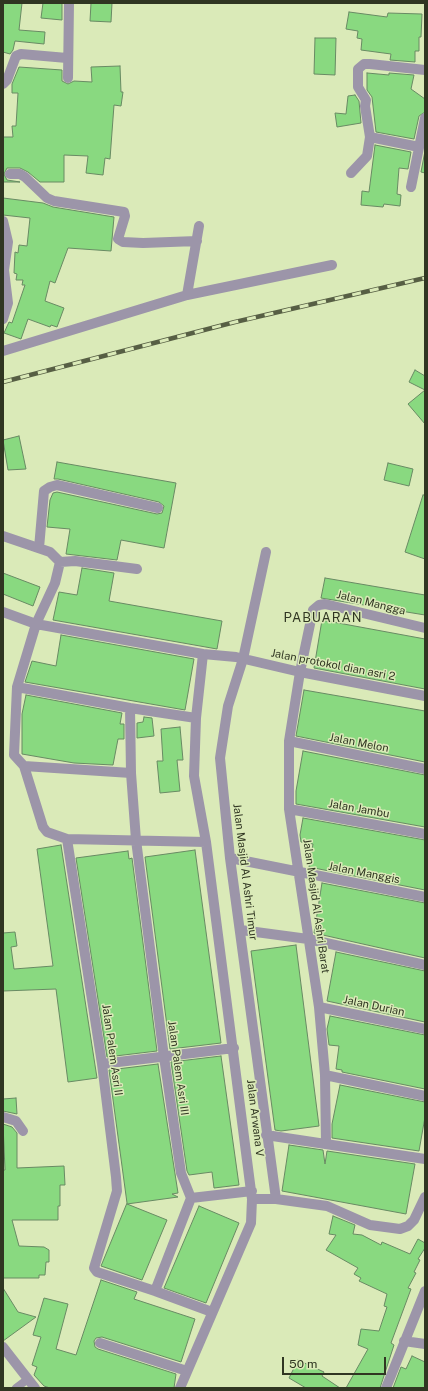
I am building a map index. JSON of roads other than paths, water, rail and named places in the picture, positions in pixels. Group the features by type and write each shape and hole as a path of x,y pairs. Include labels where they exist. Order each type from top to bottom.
{"street":[{"path":"68,78 67,58 69,3"},
{"path":"3,84 7,80 16,56 21,54 67,58"},
{"path":"351,173 368,156 370,137 365,106 366,100 358,87 358,69 364,64 370,64 425,70"},
{"path":"411,187 425,118"},
{"path":"370,137 419,147"},
{"path":"10,174 20,174 25,176 47,198 124,212 126,216 118,239 123,242 143,243 197,241"},
{"path":"3,221 8,242 4,270 8,303 3,319"},
{"path":"186,295 199,226"},
{"path":"3,351 186,295 332,266"},
{"path":"40,548 44,491 50,487 58,485 158,508"},
{"path":"3,536 50,552 60,562 75,561 137,569"},
{"name":"Jalan Masjid Al Ashri Timur","path":"266,552 228,706 220,758 230,858 241,930 266,1135 272,1199"},
{"path":"60,562 55,583 36,624 17,687 14,755 24,766 43,827 47,832 68,839 206,842"},
{"name":"Jalan Mangga","path":"313,610 319,605 325,604 425,628"},
{"name":"Jalan Masjid Al Ashri Barat","path":"313,610 300,672 289,741 290,809 319,1007 325,1074 326,1144"},
{"name":"Jalan protokol dian asri 2","path":"3,612 36,624 203,654 240,658 300,672 425,696"},
{"name":"Jalan Arwana V","path":"180,1388 251,1223 254,1196 206,842 194,776 196,718 203,654"},
{"path":"17,687 130,708 196,718"},
{"name":"Jalan Palem Asri III","path":"130,708 130,773 136,840 164,1057 181,1173 191,1198"},
{"name":"Jalan Melon","path":"289,741 425,769"},
{"path":"24,766 130,773"},
{"name":"Jalan Jambu","path":"290,809 425,834"},
{"name":"Jalan Palem Asri II","path":"68,839 102,1064 117,1191 94,1268 97,1272 155,1291"},
{"name":"Jalan Manggis","path":"230,858 425,897"},
{"path":"241,930 308,939 425,965"},
{"name":"Jalan Durian","path":"319,1007 425,1029"},
{"path":"102,1064 234,1048"},
{"path":"325,1074 425,1096"},
{"path":"3,1117 16,1121 23,1131"},
{"path":"266,1135 425,1159"},
{"path":"212,1312 155,1291 191,1198 254,1196 327,1206 370,1225 400,1229 408,1226 414,1220 425,1197"},
{"path":"386,1388 425,1291"},
{"path":"404,1341 425,1344"},
{"path":"100,1343 187,1372"},
{"path":"3,1347 35,1388"}],"lane":[{"path":"16,1388 28,1379"}],"railway":[{"path":"3,382 235,322 425,278"}],"district":[{"name":"PABUARAN","path":"323,618"}]}
